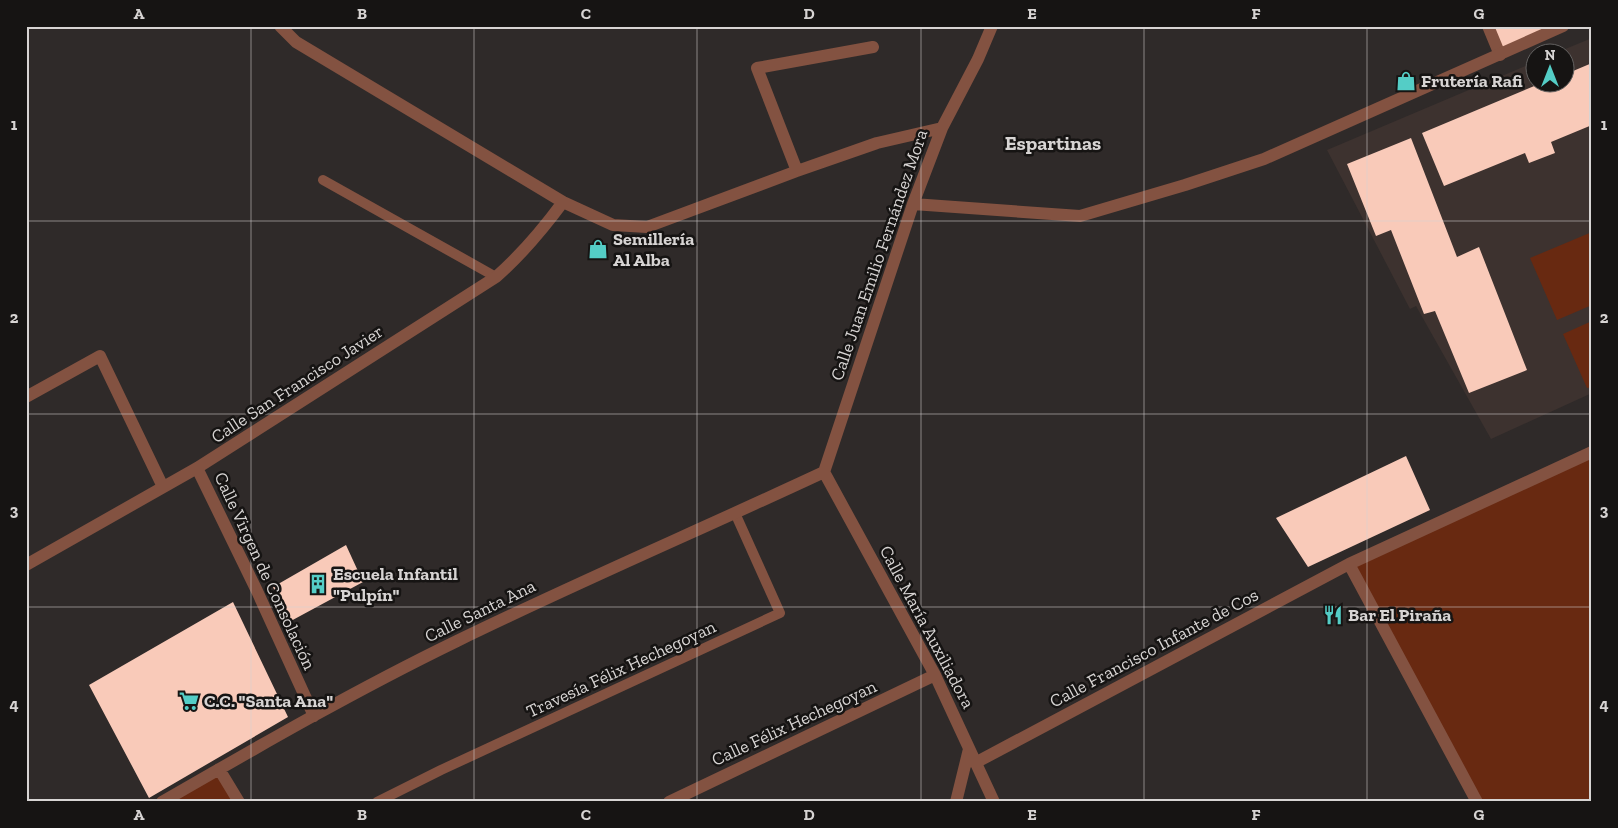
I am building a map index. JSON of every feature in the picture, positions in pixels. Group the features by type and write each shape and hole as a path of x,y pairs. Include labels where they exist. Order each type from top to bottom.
{"street":[{"path":"280,26 296,42 563,202 613,225 648,227 796,171 877,143 942,128"},
{"name":"Calle Juan Emilio Fernández Mora","path":"824,472 912,204 942,128 978,59 992,26"},
{"path":"1488,26 1500,55"},
{"path":"912,204 1080,216 1186,186 1264,159 1563,26"},
{"path":"796,171 757,68 873,47"},
{"name":"Calle San Francisco Javier","path":"26,566 197,468 496,277 511,265 563,202"},
{"path":"26,397 100,356 163,488"},
{"name":"Calle Francisco Infante de Cos","path":"975,763 1349,564 1592,452"},
{"name":"Calle Virgen de Consolación","path":"197,468 258,592 314,716"},
{"name":"Calle Santa Ana","path":"162,802 314,716 455,642 594,576 824,472"},
{"name":"Calle María Auxiliadora","path":"824,472 935,675 994,802"},
{"path":"1349,564 1477,802"},
{"name":"Calle Félix Hechegoyan","path":"669,802 935,675"},
{"path":"956,802 969,749"},
{"path":"219,769 239,802"}],"lane":[{"path":"323,180 496,277"},
{"name":"Travesía Félix Hechegoyan","path":"377,802 441,770 780,613 735,513"}],"shaded area":[{"path":"1592,38 1592,393 1491,439 1416,306 1410,309 1327,150 1526,66 1526,92 1576,92 1576,45"},
{"path":"1592,232 1592,305 1557,320 1530,258"},
{"path":"1592,321 1592,387 1587,388 1563,334"},
{"path":"1592,452 1592,802 1477,802 1349,564"},
{"path":"219,769 239,802 162,802"}],"building":[{"path":"1488,26 1563,26 1526,42 1500,55"},
{"path":"1592,63 1592,125 1551,142 1555,153 1529,163 1525,153 1444,186 1422,133 1526,90 1526,92 1576,92 1576,70"},
{"path":"1411,138 1457,257 1479,247 1527,370 1469,393 1435,311 1424,314 1391,230 1376,236 1347,164"},
{"path":"1406,456 1430,510 1308,567 1276,518"},
{"name":"Escuela Infantil \"Pulpín\"","path":"346,545 363,582 289,622 273,587"},
{"name":"C.C. \"Santa Ana\"","path":"233,602 288,717 149,798 89,685"}],"place":[{"name":"Frutería Rafi","path":"1406,81"},
{"name":"Semillería Al Alba","path":"598,249"},
{"name":"Escuela Infantil \"Pulpín\"","path":"318,584"},
{"name":"Bar El Piraña","path":"1333,615"},
{"name":"C.C. \"Santa Ana\"","path":"189,701"}],"district":[{"name":"Espartinas","path":"1053,143"}]}
